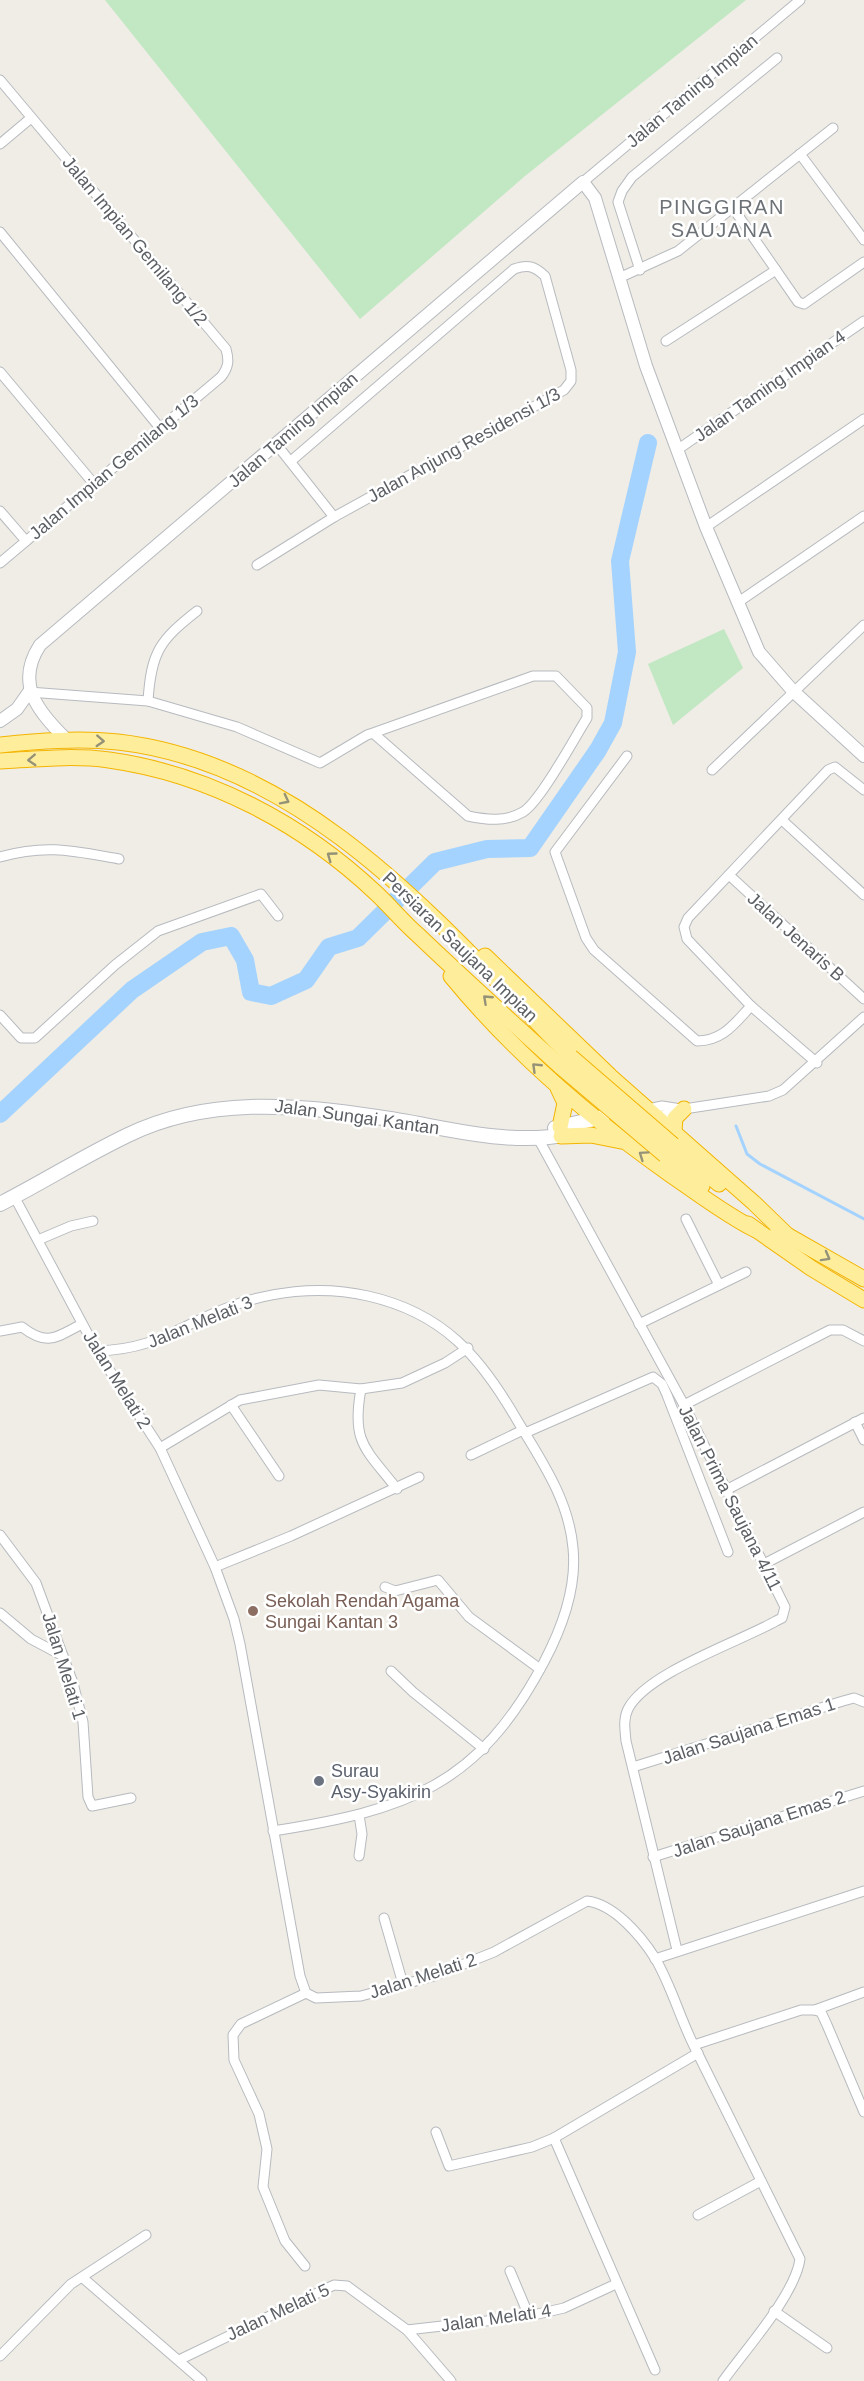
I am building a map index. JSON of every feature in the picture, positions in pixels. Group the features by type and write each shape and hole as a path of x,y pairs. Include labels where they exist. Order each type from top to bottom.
{"highway":[{"name":"Persiaran Saujana Impian","path":"0,745 66,739 119,742 170,753 224,771 291,802 352,845 421,900 566,1062"},
{"name":"Persiaran Saujana Impian","path":"0,761 64,758 107,760 152,768 197,781 239,799 292,828 376,893 417,934 566,1062 671,1144 751,1212 864,1279"},
{"path":"421,900 653,1113 671,1144"},
{"path":"417,934 483,1016 558,1088 624,1142 735,1220 756,1230"},
{"path":"558,1088 565,1103 560,1132 591,1135 624,1142"},
{"path":"671,1144 675,1118 684,1109"},
{"name":"Persiaran Saujana Impian","path":"671,1144 756,1230 811,1268 864,1300"}],"main road":[{"name":"Jalan Sungai Kantan","path":"0,1203 129,1134 179,1117 234,1107 288,1105 377,1117 478,1135 539,1140 560,1132"},
{"name":"Jalan Sungai Kantan","path":"518,1138 653,1113"}],"street":[{"name":"Jalan Taming Impian","path":"29,692 29,670 33,656 40,645 800,0"},
{"path":"640,270 618,202 622,191 632,177 777,58"},
{"name":"Jalan Impian Gemilang 1/2","path":"0,80 226,349 229,359 227,369"},
{"path":"0,144 31,118"},
{"path":"619,278 678,251 833,128"},
{"path":"801,154 864,240"},
{"path":"583,182 595,198 619,278 705,527 759,652 793,691 864,756"},
{"path":"733,208 798,302 804,303 864,262"},
{"path":"0,232 160,428"},
{"name":"Jalan Anjung Residensi 1/3","path":"256,565 334,518 564,390 571,381 571,370 545,276 536,267 524,265 514,269 291,461"},
{"path":"666,341 776,270"},
{"name":"Jalan Taming Impian 4","path":"677,450 864,321"},
{"name":"Jalan Impian Gemilang 1/3","path":"0,563 227,369"},
{"path":"0,372 94,484"},
{"path":"705,527 864,419"},
{"path":"277,445 334,518"},
{"path":"0,511 26,541"},
{"path":"737,603 864,516"},
{"path":"148,701 150,678 160,646 170,632 197,611"},
{"path":"712,770 864,625"},
{"path":"29,692 148,701 237,727 315,762 323,761 373,733 533,676 556,676 587,708 587,718 530,807 504,819 489,820 468,816 373,733"},
{"path":"0,721 17,709 29,692"},
{"path":"29,692 37,706 66,739"},
{"path":"627,756 555,852 586,938 594,950 697,1041 711,1041 720,1038 752,1006"},
{"path":"817,1062 752,1006 687,939 684,927 688,918 828,770 835,767 864,790"},
{"path":"782,820 864,895"},
{"path":"0,857 24,851 59,848 119,859"},
{"name":"Jalan Jenaris B","path":"729,875 864,999"},
{"path":"0,1015 21,1038 35,1038 115,965 158,932 261,894 278,916"},
{"path":"653,1113 769,1096 794,1083 864,1017"},
{"name":"Jalan Prima Saujana 4/11","path":"539,1140 684,1405 785,1607 782,1618 665,1676 634,1699 628,1708 624,1725 653,1857 677,1950"},
{"name":"Jalan Melati 2","path":"14,1196 97,1351 159,1448 214,1567 234,1619 300,1976 306,1993 316,1998 360,1996 434,1976 494,1952 587,1900 598,1902 616,1914 655,1959 696,2049 800,2259 798,2272 774,2311"},
{"path":"686,1219 719,1285"},
{"path":"38,1240 71,1226 93,1221"},
{"path":"639,1324 746,1272"},
{"name":"Jalan Melati 3","path":"97,1351 122,1350 149,1344 222,1310 260,1298 300,1291 341,1291 397,1304 417,1312 468,1348 500,1390 560,1494 573,1548 571,1595 561,1626 540,1669 516,1711 484,1749 431,1787 375,1811 273,1831"},
{"path":"0,1331 22,1327 31,1335 48,1340 82,1324"},
{"path":"684,1405 830,1330 843,1330 864,1341"},
{"path":"159,1448 240,1400 319,1385 360,1389 402,1383 446,1364 468,1348"},
{"path":"471,1455 653,1377 662,1384 667,1395 728,1552"},
{"path":"360,1389 356,1416 359,1435 397,1489"},
{"path":"231,1405 279,1476"},
{"path":"726,1490 859,1420 864,1440"},
{"path":"214,1567 397,1489 419,1477"},
{"path":"764,1564 864,1512"},
{"name":"Jalan Melati 1","path":"0,1535 36,1583 51,1618 73,1683 83,1722 88,1797 92,1806 131,1798"},
{"path":"385,1587 395,1592 438,1580 469,1617 540,1669"},
{"path":"0,1613 31,1639 63,1656"},
{"path":"391,1671 413,1692 484,1749"},
{"name":"Jalan Saujana Emas 1","path":"633,1767 843,1701 854,1698 864,1702"},
{"name":"Jalan Saujana Emas 2","path":"653,1857 864,1791"},
{"path":"358,1856 362,1834 359,1815"},
{"path":"655,1959 690,1945 864,1891"},
{"path":"384,1917 403,1984"},
{"path":"436,2132 449,2166 532,2147 554,2138 696,2049 801,2010 815,2010 864,1992"},
{"path":"305,2266 285,2241 263,2187 267,2149 259,2114 234,2060 233,2036 241,2024 306,1993"},
{"path":"815,2010 820,2012 849,2070 864,2112"},
{"path":"554,2138 655,2370"},
{"path":"698,2215 761,2181"},
{"path":"0,2356 71,2284 146,2235"},
{"path":"510,2271 529,2316"},
{"path":"83,2278 202,2381"},
{"name":"Jalan Melati 4","path":"407,2330 529,2316 564,2308 616,2284"},
{"name":"Jalan Melati 5","path":"179,2360 334,2285 347,2286 407,2330 451,2381"},
{"path":"723,2381 774,2311 827,2348"}],"green space":[{"path":"105,0 746,0 525,176 360,319"},
{"path":"724,629 743,668 673,725 648,664"}],"waterway":[{"path":"0,1114 132,990 202,942 231,936 245,960 251,992 271,996 306,980 329,947 358,938 435,862 487,849 530,848 598,750 613,723 627,652 620,561 648,443"},
{"path":"736,1126 747,1154 760,1164 864,1219"}],"place":[{"name":"Sekolah Rendah Agama Sungai Kantan 3","path":"253,1611"},
{"name":"Surau Asy-Syakirin","path":"319,1781"}],"district":[{"name":"PINGGIRAN SAUJANA","path":"722,218"}]}
